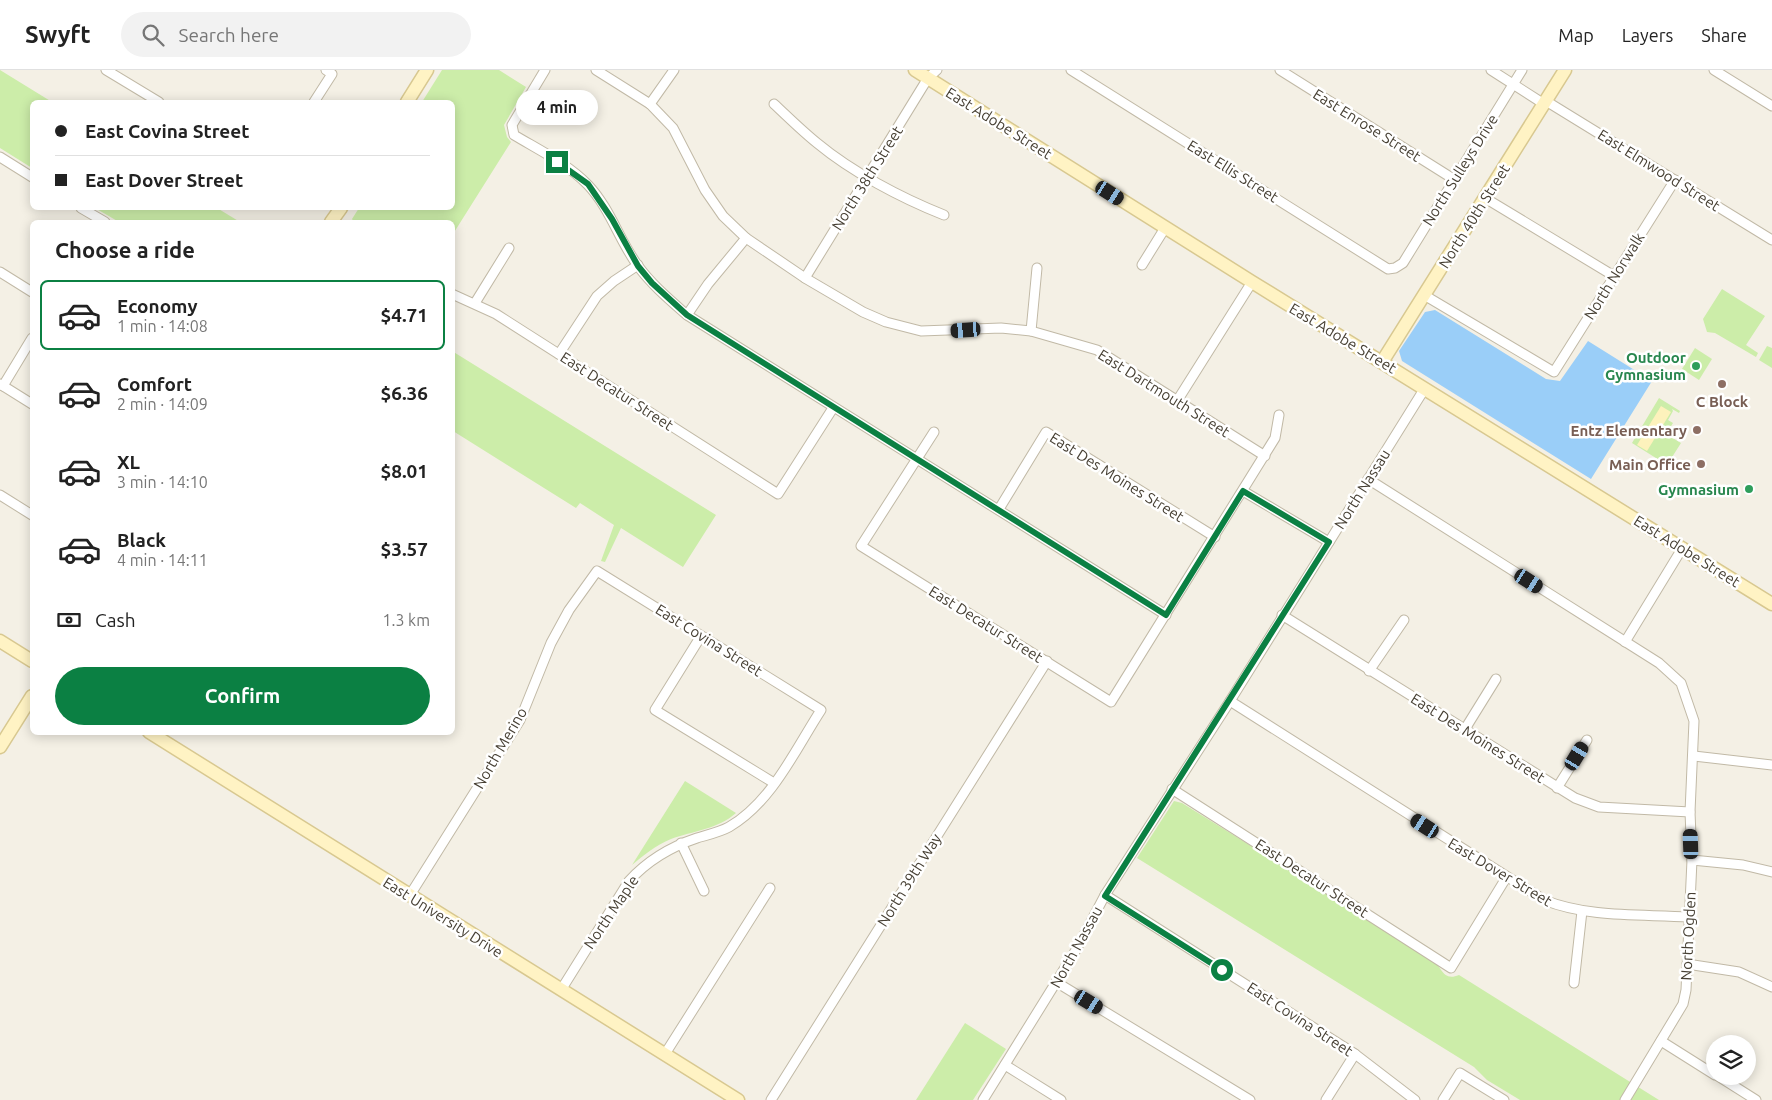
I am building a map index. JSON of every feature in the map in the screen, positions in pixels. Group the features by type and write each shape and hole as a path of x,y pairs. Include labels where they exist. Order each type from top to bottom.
{"street":[{"path":"106,70 156,100"},
{"path":"408,100 427,70"},
{"path":"545,70 512,125 514,135 573,172 588,184 612,219 638,266 652,283 687,315 1166,615 1265,456 1275,438 1279,415"},
{"name":"East Dartmouth Street","path":"596,70 650,104 673,128 705,190 723,216 746,238 805,278 863,312 903,328 921,330 1001,328 1031,331 1098,350 1265,456"},
{"path":"650,104 674,70"},
{"name":"East Adobe Street","path":"914,70 931,73 1165,228 1683,547 1772,604"},
{"name":"East Ellis Street","path":"1071,70 1388,269 1395,268"},
{"name":"East Enrose Street","path":"1280,70 1455,180"},
{"name":"East Elmwood Street","path":"1491,70 1772,240"},
{"name":"North Sulleys Drive","path":"1395,268 1403,263 1522,70"},
{"name":"North 40th Street","path":"1382,362 1565,70"},
{"path":"1714,70 1772,106"},
{"path":"315,100 329,72"},
{"name":"North 38th Street","path":"805,278 931,73"},
{"path":"774,104 818,144 867,177 919,205 944,215"},
{"path":"0,157 30,176"},
{"name":"North Norwalk","path":"1424,294 1554,372 1675,180"},
{"path":"1485,198 1614,276"},
{"path":"84,210 102,220"},
{"path":"1142,265 1165,228"},
{"path":"687,315 708,284 746,238"},
{"path":"475,303 509,248"},
{"path":"559,354 597,296 614,281 638,266"},
{"path":"1031,331 1037,268"},
{"path":"0,272 30,291"},
{"path":"1177,401 1252,282"},
{"name":"East Decatur Street","path":"455,295 475,303 559,354 778,494 833,408"},
{"path":"30,341 1,385 30,403"},
{"name":"North Nassau","path":"983,1100 1056,982 1105,896 1230,701 1425,388"},
{"path":"916,458 934,432"},
{"name":"East Des Moines Street","path":"999,509 1046,432 1215,537"},
{"name":"East Decatur Street","path":"916,458 861,546 1111,702 1166,615"},
{"name":"North Ogden","path":"1368,479 1659,663 1681,683 1694,720 1694,756 1690,812 1692,860 1690,917 1683,1004 1624,1100"},
{"path":"1243,491 1329,542"},
{"path":"0,495 30,514"},
{"path":"1625,642 1683,547"},
{"name":"East Covina Street","path":"597,571 821,710"},
{"name":"North Merino","path":"410,895 520,720 551,643 569,610 597,571"},
{"name":"East Des Moines Street","path":"1282,615 1557,788 1587,804 1599,807 1690,812"},
{"path":"1369,671 1404,620"},
{"path":"701,636 655,710 774,783"},
{"path":"0,641 30,660"},
{"name":"North 39th Way","path":"771,1100 1047,661"},
{"path":"1464,730 1496,678"},
{"path":"0,747 30,699"},
{"name":"East Dover Street","path":"1230,701 1506,878 1544,900 1563,908 1582,911 1690,917"},
{"name":"North Maple","path":"561,990 629,881 643,865 681,843 728,828 753,811 774,783 821,710"},
{"name":"East University Drive","path":"153,735 738,1100"},
{"path":"1557,788 1587,740"},
{"path":"1694,756 1772,764"},
{"name":"East Decatur Street","path":"1172,789 1451,968 1506,878"},
{"path":"681,843 704,891"},
{"path":"1692,860 1743,865 1772,872"},
{"path":"665,1054 770,888"},
{"name":"East Covina Street","path":"1105,896 1355,1054 1415,1100"},
{"path":"1574,982 1582,911"},
{"path":"1687,964 1738,972 1772,987"},
{"path":"1056,982 1250,1100"},
{"path":"1662,1041 1706,1069"},
{"path":"1326,1100 1355,1054"},
{"path":"1005,1065 1061,1100"},
{"path":"1443,1100 1460,1073 1504,1100"},
{"path":"1732,1085 1756,1100"}],"green space":[{"path":"0,70 49,100 30,100 30,167 0,148"},
{"path":"442,70 499,70 526,87 504,125 507,137 511,142 455,231 455,220 353,220 358,210 455,210 455,100 423,100"},
{"path":"98,210 220,210 237,220 116,220"},
{"path":"1722,289 1765,316 1746,345 1758,353 1756,357 1715,333 1707,332 1703,319"},
{"path":"1767,346 1772,348 1772,368 1759,360"},
{"name":"Outdoor Gymnasium","path":"1695,348 1712,359 1699,380 1682,369"},
{"path":"455,353 716,515 683,567 621,528 605,562 601,561 614,525 580,503 576,508 455,432"},
{"path":"1659,398 1680,411 1679,413 1672,409 1673,411 1668,420 1673,423 1666,434 1681,443 1667,465 1632,443"},
{"path":"685,781 736,813 721,823 666,841 650,850 632,865"},
{"path":"1174,801 1182,803 1431,958 1446,975 1453,977 1459,975 1659,1100 1520,1100 1487,1080 1474,1067 1137,858"},
{"path":"965,1023 1006,1049 973,1100 916,1100"}],"sand":[{"path":"1661,406 1671,412 1647,451 1637,445"}],"water":[{"path":"1435,310 1546,379 1560,381 1588,341 1652,381 1591,479 1402,361 1399,351 1425,312"}],"place":[{"name":"Outdoor Gymnasium","path":"1696,366"},
{"name":"C Block","path":"1722,384"},
{"name":"Entz Elementary","path":"1697,430"},
{"name":"Main Office","path":"1701,464"},
{"name":"Gymnasium","path":"1749,489"}],"route":[{"path":"557,162 588,184 612,219 638,266 652,283 687,315 1166,615 1243,491 1329,542 1105,896 1222,970"}]}
